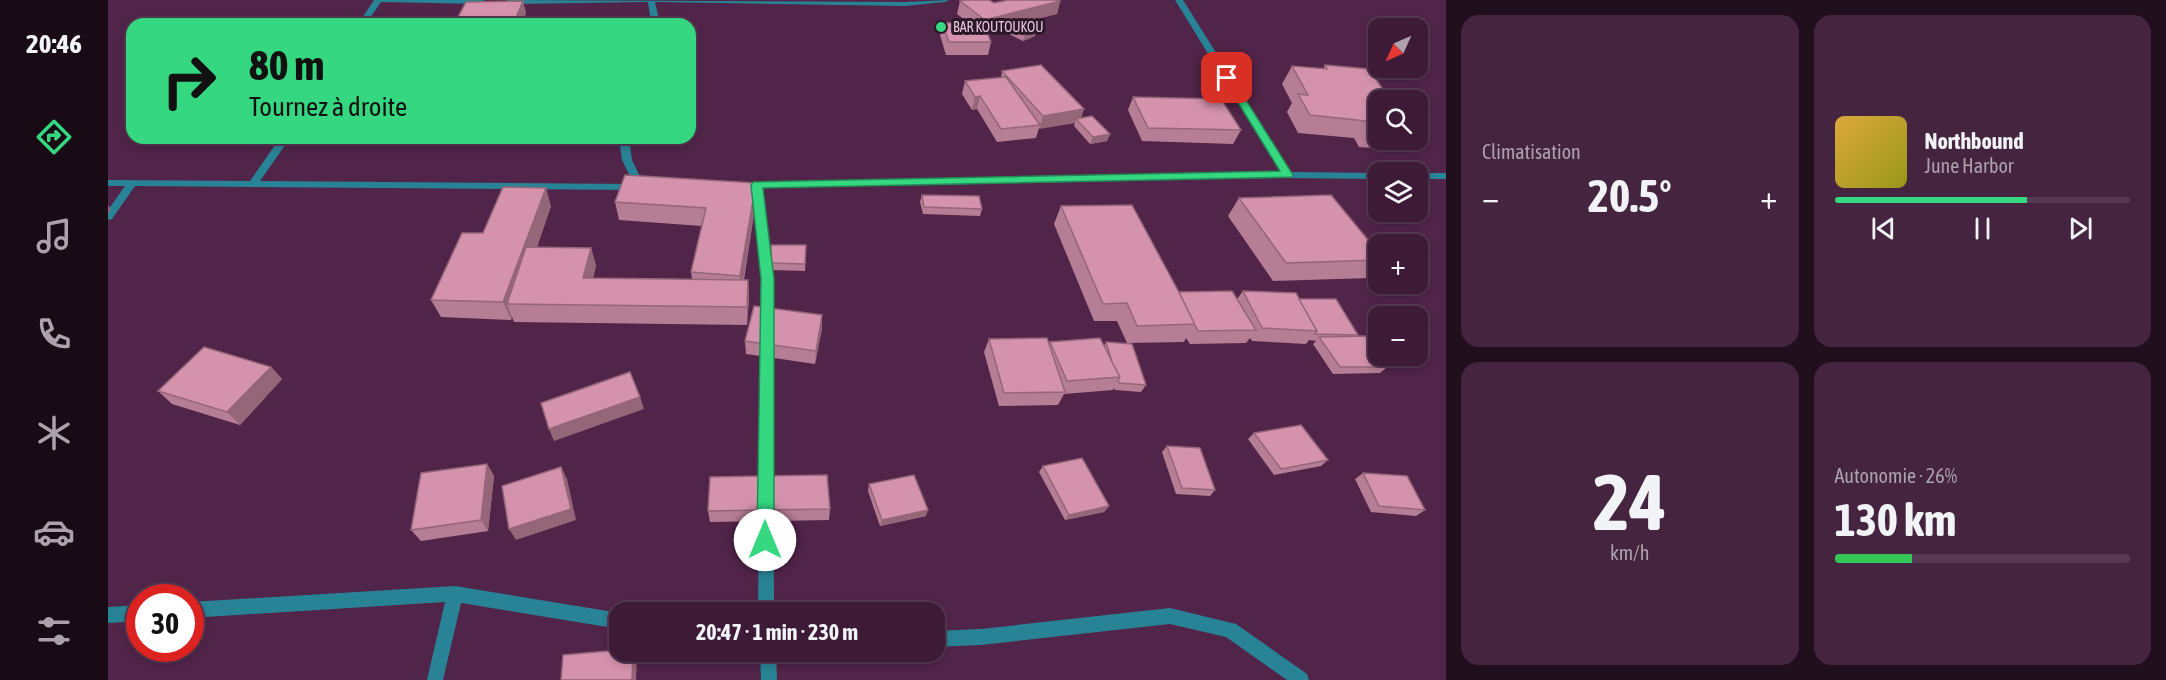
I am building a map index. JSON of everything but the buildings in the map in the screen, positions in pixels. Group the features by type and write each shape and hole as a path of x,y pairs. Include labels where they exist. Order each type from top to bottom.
{"street":[{"path":"366,18 378,0 485,2"},
{"path":"497,2 651,0 905,4 945,0"},
{"path":"651,0 654,15 652,18"},
{"path":"1179,0 1288,175"},
{"path":"253,184 281,144"},
{"path":"625,144 627,160 640,187"},
{"path":"734,185 1288,175 1368,176"},
{"path":"1428,176 1446,176"},
{"path":"108,183 651,187"},
{"path":"108,217 132,183"},
{"path":"757,185 768,279 766,602"},
{"path":"204,609 455,594 609,619"},
{"path":"435,680 455,594"},
{"path":"108,615 126,614"},
{"path":"945,639 981,637 1170,616 1230,630 1301,680"},
{"path":"768,662 769,680"}],"place":[{"name":"BAR KOUTOUKOU","path":"941,27"}],"route":[{"path":"765,540 768,279 757,185 1288,175 1227,78"}]}
